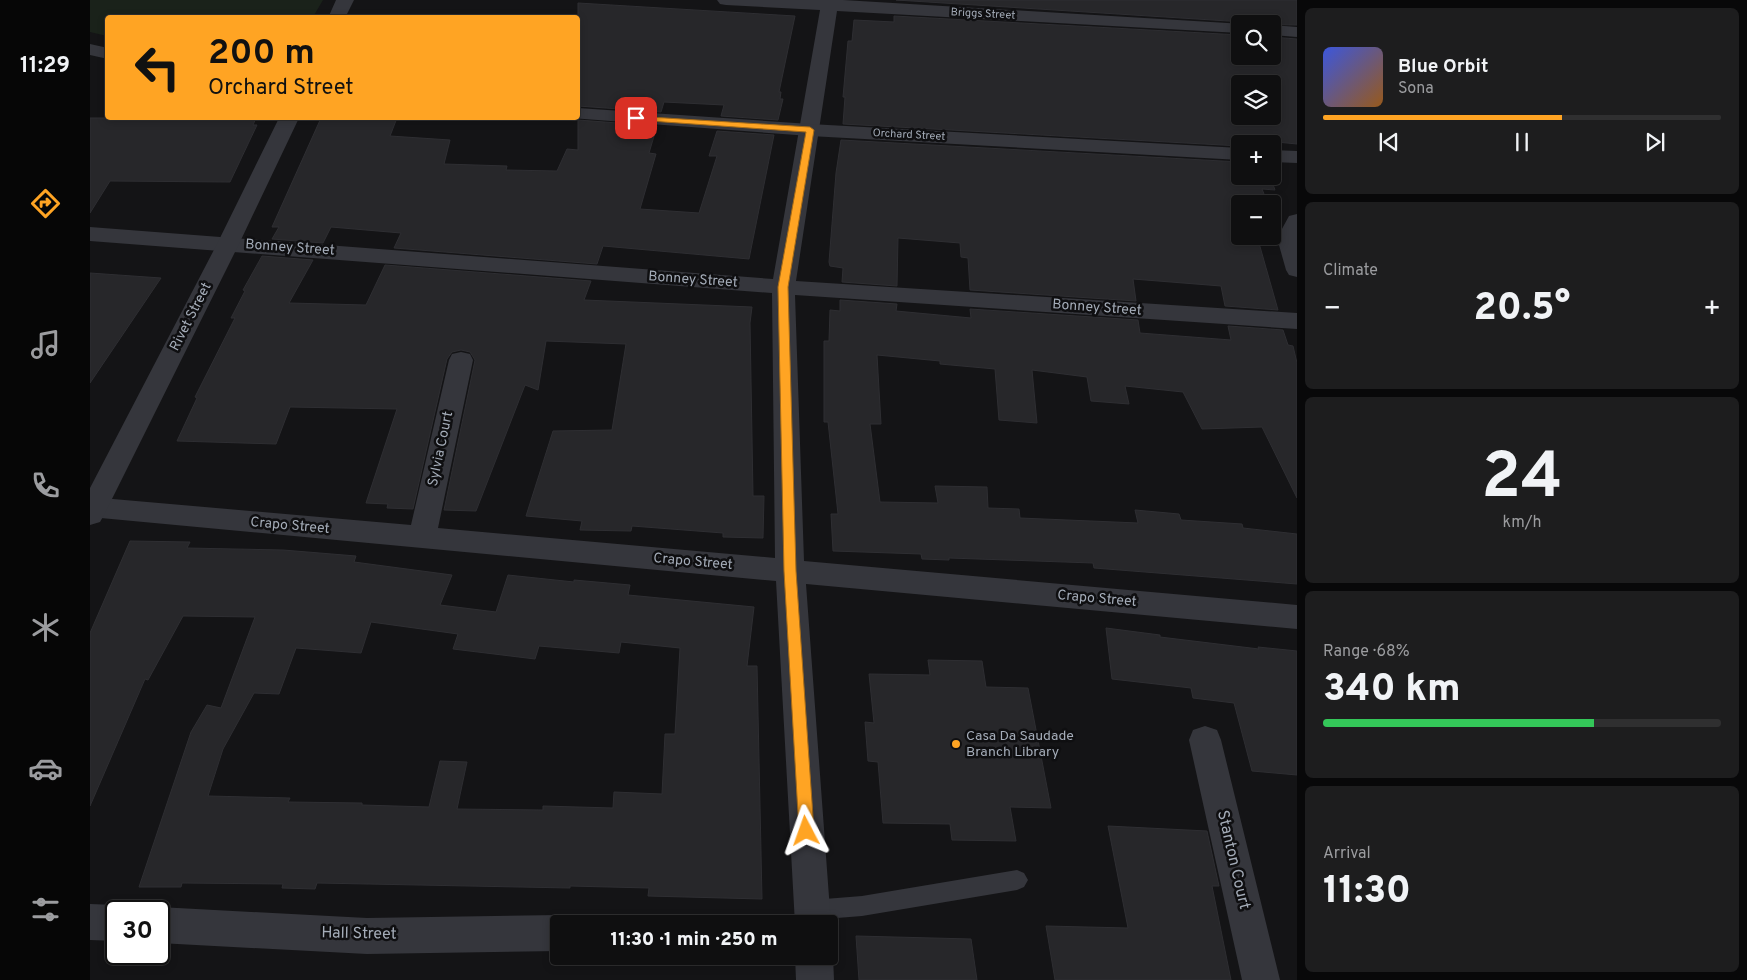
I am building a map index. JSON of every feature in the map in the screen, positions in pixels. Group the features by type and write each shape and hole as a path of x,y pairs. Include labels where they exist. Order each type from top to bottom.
{"street":[{"path":"338,15 345,0"},
{"name":"Briggs Street","path":"726,0 831,3 1231,27"},
{"path":"812,915 790,571 783,287 831,3"},
{"path":"1281,31 1297,32"},
{"path":"90,49 105,53"},
{"name":"Orchard Street","path":"580,114 810,130 1231,153"},
{"name":"Rivet Street","path":"91,510 228,244 288,120"},
{"path":"1281,156 1297,157"},
{"path":"1297,221 1288,238 1297,270"},
{"name":"Bonney Street","path":"90,234 783,287 1297,321"},
{"name":"Sylvia Court","path":"422,538 461,360"},
{"name":"Crapo Street","path":"91,510 1297,617"},
{"name":"Stanton Court","path":"1205,740 1261,980"},
{"path":"90,922 105,923"},
{"name":"Hall Street","path":"170,927 367,936 550,933"},
{"path":"814,965 815,980"}],"lane":[{"path":"821,915 862,906 1017,880"}],"shaded area":[{"path":"90,0 323,0 314,15 105,15 105,36 90,32"}],"building":[{"path":"896,0 1297,0 1297,25 1281,25 1281,15 1231,15 1231,21"},
{"path":"578,3 795,16 779,92 781,92 780,99 783,99 778,120 721,116 724,105 664,102 661,112 580,106 580,15 578,15"},
{"path":"894,16 1231,35 1231,65 1281,65 1281,38 1297,39 1297,144 1281,142 1281,135 1231,135 1231,146 843,124 845,97 843,97 848,41 852,41 854,20 894,22"},
{"path":"90,118 105,118 105,120 255,120 253,125 257,125 230,182 110,181 90,213"},
{"path":"320,120 396,120 390,136 450,140 444,164 507,166 506,170 557,171 567,149 578,150 578,120 657,126 649,153 656,154 640,209 699,213 717,156 709,156 717,131 774,135 749,259 603,246 597,264 394,248 401,233 331,227 323,243 272,239 279,227 272,227"},
{"path":"841,140 1231,162 1231,185 1273,185 1275,190 1262,189 1264,195 1231,195 1231,245 1260,245 1278,310 1225,306 1221,286 1133,279 1136,301 970,290 968,258 961,257 960,243 898,238 897,286 842,282 843,268 830,266 829,262 836,173"},
{"path":"262,256 313,260 289,303 366,305 385,265 591,281 584,300 752,307 750,323 753,496 764,496 763,538 723,537 723,533 632,526 631,531 580,530 582,521 526,516 553,431 612,430 626,344 546,341 538,390 525,385 476,511 444,510 475,360 470,352 461,350 452,352 447,359 413,509 387,508 388,504 366,503 397,409 290,407 276,444 177,441 197,398 195,397 235,318 231,318 245,291 243,290"},
{"path":"90,273 161,278 90,383"},
{"path":"840,300 897,304 896,311 971,318 970,309 1138,320 1140,333 1231,340 1228,326 1283,330 1288,345 1293,346 1297,363 1297,498 1262,427 1202,429 1183,392 1125,386 1129,404 1091,401 1087,377 1032,370 1037,423 999,420 995,369 940,364 940,361 877,355 881,424 870,424 880,502 938,503 935,486 987,487 988,508 1019,509 1020,518 1138,523 1135,510 1179,514 1181,520 1242,524 1243,528 1297,534 1297,584 1094,568 1093,563 949,558 949,560 922,559 921,554 833,551 831,514 838,514 828,422 824,422 824,341 829,341 830,310 840,311"},
{"path":"130,541 190,542 187,548 283,550 356,556 354,562 452,575 440,605 496,612 508,575 574,582 574,580 630,585 628,595 754,607 747,666 757,666 762,899 648,896 649,888 570,886 570,888 317,883 315,889 282,888 283,884 182,883 181,887 139,887 191,732 207,705 221,708 255,617 183,616 148,680 145,679 90,806 90,633","holes":["371,622 458,634 453,649 535,659 539,646 619,653 621,642 680,648 675,734 665,734 662,794 614,792 613,808 543,806 543,810 457,809 467,762 440,761 429,807 362,805 362,803 288,802 290,798 208,796 223,749 254,693 279,694 296,648 361,653"]},
{"path":"1106,628 1160,635 1160,637 1259,649 1258,647 1297,651 1297,775 1252,771 1234,703 1193,698 1191,688 1112,679"},
{"path":"928,660 982,661 986,687 1028,688 1051,808 1010,807 1016,841 952,840 950,824 883,823 878,762 868,761 865,722 874,723 869,674 930,675"},
{"path":"1108,826 1207,831 1219,886 1212,886 1231,980 1055,980 1046,926 1128,928"},
{"path":"856,936 971,939 977,980 859,980"}],"place":[{"name":"Casa Da Saudade Branch Library","path":"956,744"}],"route":[{"path":"636,118 810,130 783,287 790,571 806,831"}]}
